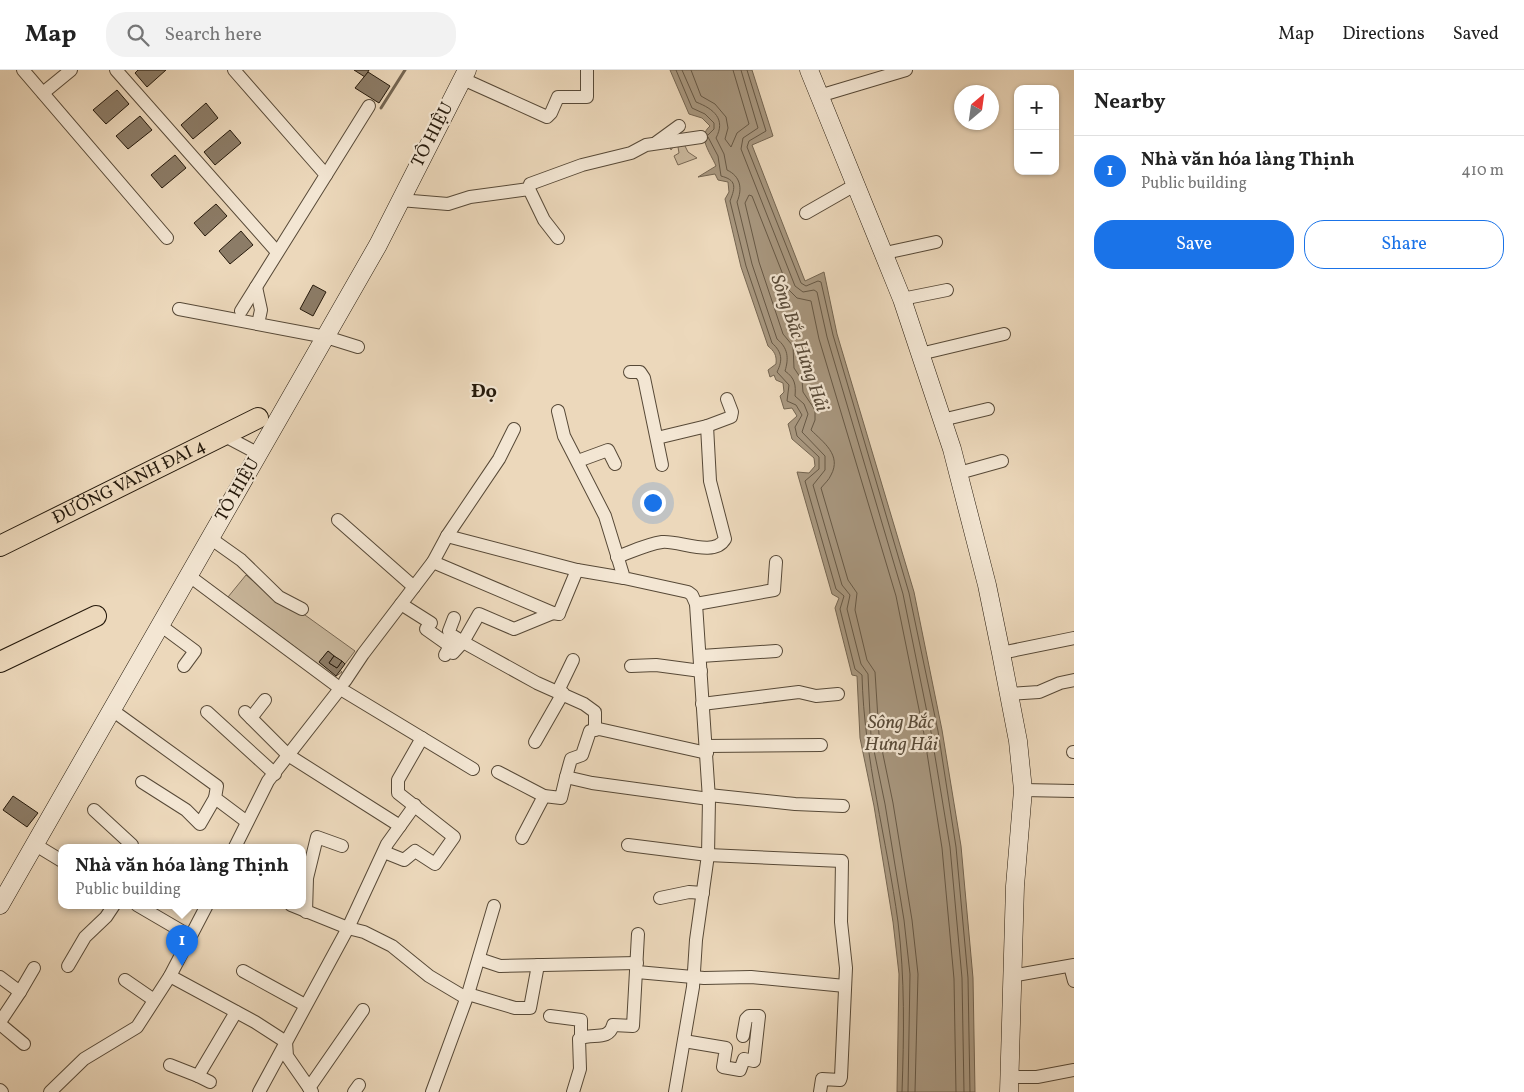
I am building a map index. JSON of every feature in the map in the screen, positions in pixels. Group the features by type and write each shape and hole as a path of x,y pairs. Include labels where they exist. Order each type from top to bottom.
{"main road":[{"name":"ĐƯỜNG VÀNH ĐAI 4","path":"0,546 258,418"},
{"path":"0,662 96,616"}],"street":[{"path":"23,70 167,238"},
{"path":"43,93 70,70"},
{"path":"116,70 277,252"},
{"path":"234,70 326,175"},
{"path":"465,75 546,117 551,114 558,98 587,98 587,70"},
{"path":"809,70 855,185 885,253 942,420 959,473 987,585 1001,653 1018,742 1023,790 1015,886 1011,976 1010,1084 1074,1070"},
{"path":"819,96 906,70"},
{"name":"TÔ HIỆU","path":"0,905 378,245 465,75"},
{"path":"241,311 369,106"},
{"path":"654,144 679,126"},
{"path":"558,238 544,220 529,189 530,184 570,169 631,153 646,146 701,138"},
{"path":"806,213 855,185"},
{"path":"400,200 448,204 470,197 529,189"},
{"path":"885,253 936,242"},
{"path":"256,287 261,310 258,324"},
{"path":"902,299 947,290"},
{"path":"179,309 326,337 358,347"},
{"path":"920,354 1004,334"},
{"path":"630,372 640,372 644,378 662,465"},
{"path":"657,438 707,426 731,417 732,412 727,399"},
{"path":"942,420 988,409"},
{"path":"558,411 564,436 605,516 624,578"},
{"path":"617,557 660,542 682,543 696,549 723,543 725,539 710,482 707,426"},
{"path":"236,844 268,781 341,687 363,654 449,541 499,459 514,429"},
{"path":"223,435 259,454"},
{"path":"578,461 608,450 615,464"},
{"path":"959,473 1002,461"},
{"path":"338,520 414,587"},
{"path":"210,538 241,560 279,597 302,609"},
{"path":"449,541 576,570 688,592 695,598 695,614 701,656 700,671 709,796 708,855 693,978 675,1092"},
{"path":"433,562 559,614 576,570"},
{"path":"696,604 774,590 776,562"},
{"path":"188,575 341,687 473,769"},
{"path":"401,604 431,623 426,628 450,646 449,654 463,642 479,614 514,629 553,613"},
{"path":"454,618 448,631 450,634 538,683 584,704 594,712 595,730"},
{"path":"160,625 196,651 184,666"},
{"path":"1001,653 1074,638"},
{"path":"701,656 776,651"},
{"path":"535,742 560,692 573,660"},
{"path":"631,666 656,665 700,671"},
{"path":"1008,694 1039,692 1060,683 1074,680"},
{"path":"702,704 799,692 816,696 838,694"},
{"path":"265,700 248,715 288,755 400,826"},
{"path":"112,710 217,786 215,798 200,824 186,810 142,782"},
{"path":"207,712 275,774"},
{"path":"498,772 544,796 561,798 572,759 582,755 590,731 595,730 706,750 821,746"},
{"path":"384,852 404,860 415,851 435,864 454,837 398,792 398,780 422,738"},
{"path":"566,777 592,783 709,796 795,804 843,806"},
{"path":"1023,790 1074,791"},
{"path":"522,838 544,796"},
{"path":"215,798 247,822"},
{"path":"259,1092 348,928 384,852 415,805"},
{"path":"94,810 131,844"},
{"path":"306,912 307,878 317,837 342,846"},
{"path":"34,844 58,859"},
{"path":"628,845 708,855 842,861 841,922 846,968 841,1077 840,1080 822,1079 820,1092"},
{"path":"660,898 689,892 703,893"},
{"path":"432,1092 467,996 494,906"},
{"path":"68,966 85,937 106,917 111,909"},
{"path":"144,909 190,936"},
{"path":"50,1092 84,1059 137,1027 170,976 204,909"},
{"path":"300,909 348,928 364,932 392,946 429,976 467,996 515,1008 530,1008 538,965"},
{"path":"581,1037 608,1035 613,1025 633,1026 638,934"},
{"path":"479,959 500,966 637,967 693,978 751,977 845,986"},
{"path":"1011,976 1072,966 1074,981"},
{"path":"24,1044 0,1023 34,968"},
{"path":"243,971 305,1005"},
{"path":"170,976 286,1042"},
{"path":"0,978 20,992"},
{"path":"125,980 154,1000"},
{"path":"286,1042 287,1056 311,1090 363,1010"},
{"path":"198,1076 236,1012"},
{"path":"550,1016 581,1020 581,1037 579,1039 580,1069 573,1092"},
{"path":"684,1041 726,1048 723,1067 740,1070 744,1059 754,1060 759,1016 749,1016 746,1019 743,1036"},
{"path":"170,1065 210,1082"}],"shaded area":[{"path":"682,140 688,152 697,158 678,165 674,156 679,153 677,141 671,150 668,142"},
{"path":"246,575 278,602 298,610 355,651 345,664 328,651 319,662 336,675 340,670 342,672 335,677 228,597"}],"water":[{"name":"Sông Bắc Hưng Hải","path":"670,70 752,70 773,136 752,145 805,281 824,272 837,334 914,592 942,730 961,846 973,978 975,1092 897,1092 899,974 893,922 874,806 860,738 857,676 852,675 835,608 839,598 832,594 797,472 809,473 815,466 814,458 792,439 788,424 797,416 792,408 784,409 780,396 784,392 783,383 776,380 774,375 770,377 768,370 776,364 776,358 768,346 741,267 725,199 729,192 728,182 718,180 715,174 698,177 716,166 705,140 706,130 710,126 702,118 689,114"}],"building":[{"path":"138,70 166,70 147,87 135,73"},
{"path":"354,70 369,70 365,77"},
{"path":"368,72 390,86 379,103 355,88"},
{"path":"117,90 129,104 106,124 93,110"},
{"path":"206,103 218,118 193,139 181,125"},
{"path":"140,116 152,130 128,149 116,136"},
{"path":"230,130 241,143 215,165 204,152"},
{"path":"175,155 186,168 162,188 151,175"},
{"path":"216,204 227,216 205,236 194,223"},
{"path":"241,231 253,245 230,264 219,251"},
{"path":"313,285 326,292 313,316 300,309"},
{"path":"328,651 334,656 329,663 337,668 342,661 345,664 336,676 319,662"},
{"path":"334,656 342,661 337,668 329,663"},
{"path":"13,796 38,813 27,827 3,810"}],"waterway":[{"path":"381,108 405,70"}],"place":[{"name":"Nhà văn hóa làng Thịnh","path":"182,966"}],"district":[{"name":"Đọ","path":"484,392"}]}
